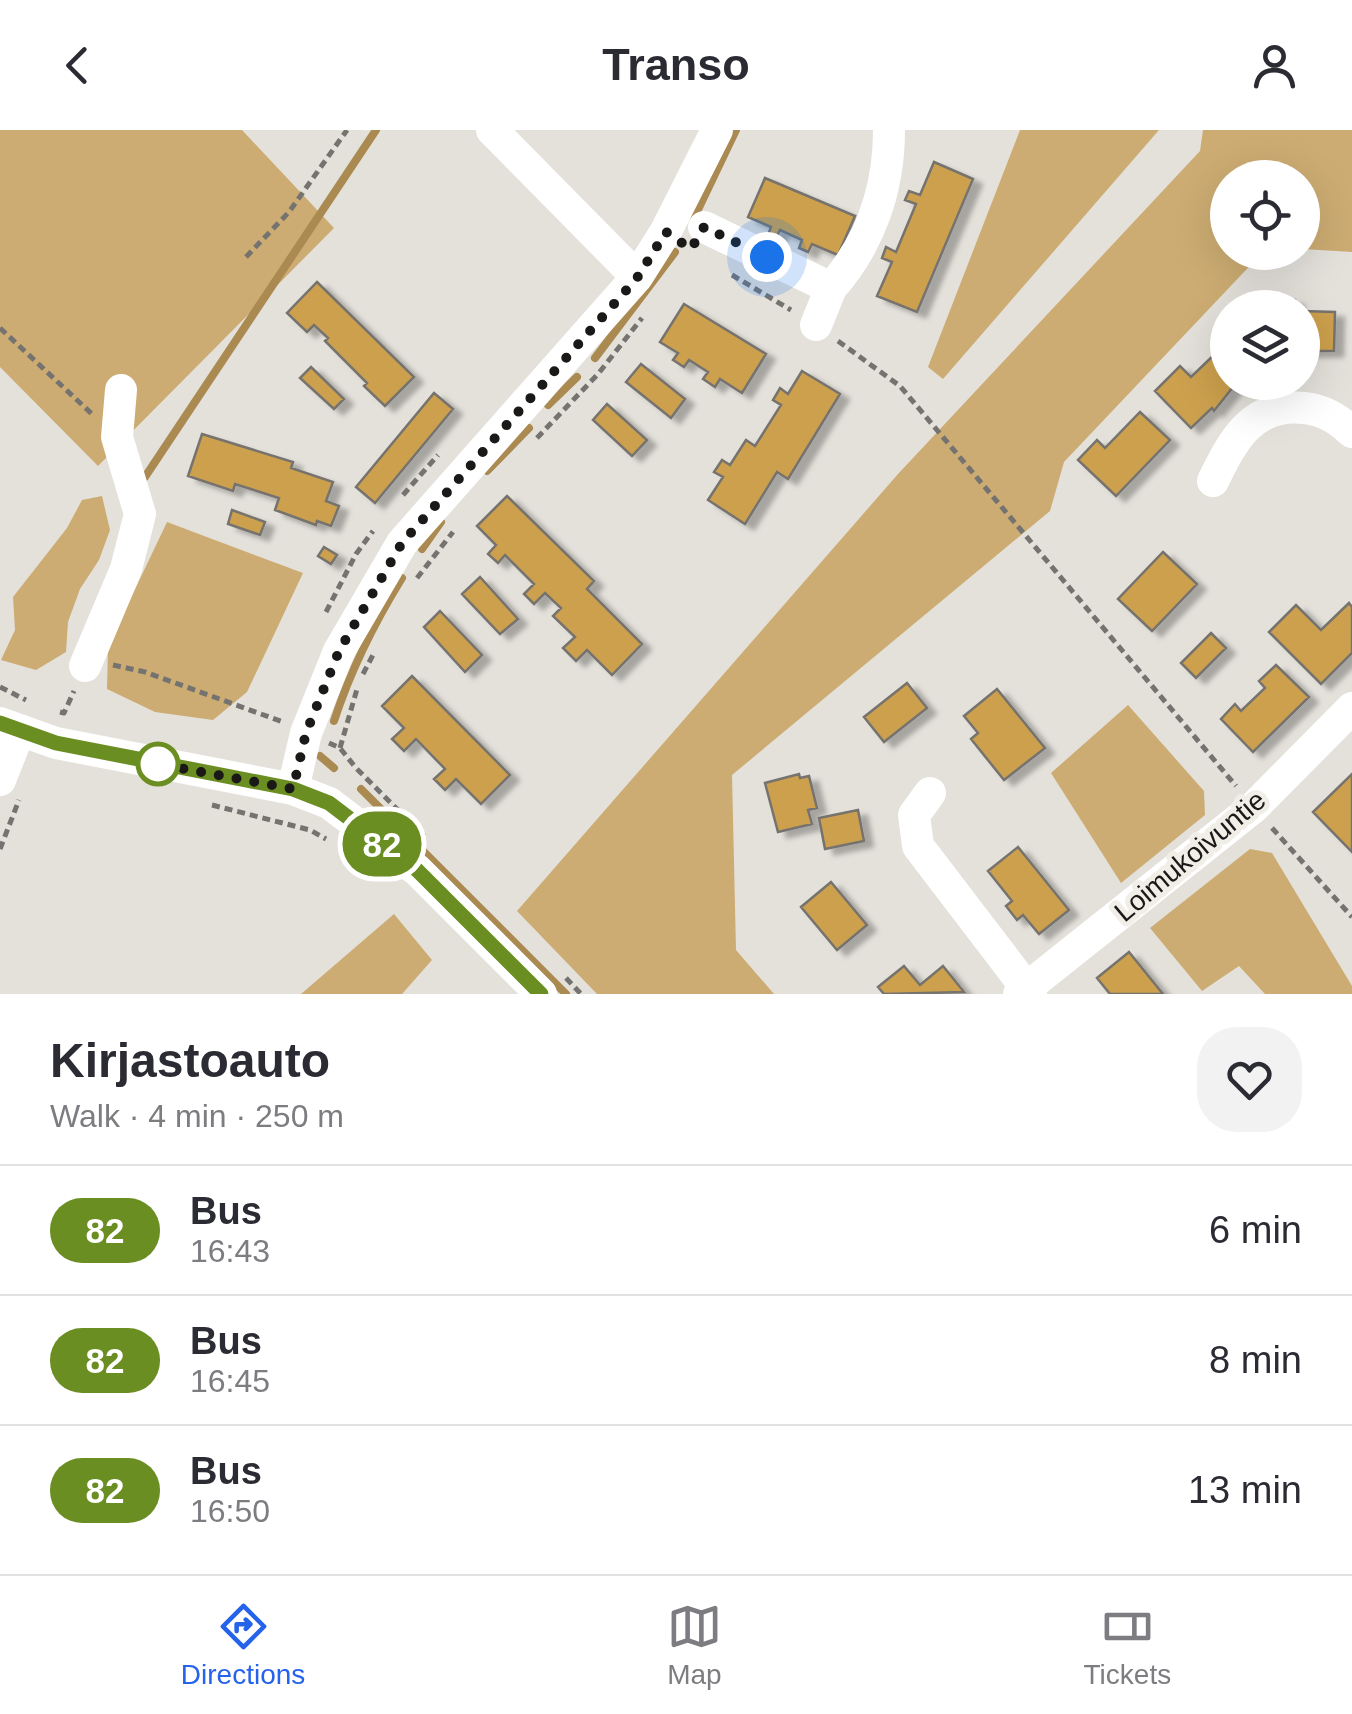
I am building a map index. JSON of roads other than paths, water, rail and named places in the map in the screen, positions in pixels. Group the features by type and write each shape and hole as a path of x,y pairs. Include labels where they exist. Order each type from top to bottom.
{"street":[{"path":"492,130 645,291"},
{"path":"293,789 306,733 339,651 402,543 645,291 666,232 717,130"},
{"path":"816,324 830,288 855,260 881,198 889,130"},
{"path":"704,227 830,288"},
{"path":"85,666 126,570 140,514 117,438 121,390"},
{"path":"1213,481 1229,449 1255,418 1284,406 1326,414 1352,432"},
{"name":"Loimukoivuntie","path":"1025,992 1254,807 1352,708"},
{"path":"10,790 10,727 56,743 293,789 329,803 417,870 541,994"},
{"path":"930,793 914,814 918,846 1025,992"}],"waterway":[{"path":"145,477 376,130"},
{"path":"693,220 736,130"},
{"path":"595,358 675,252"},
{"path":"548,405 577,377"},
{"path":"487,471 529,428"},
{"path":"422,549 441,522"},
{"path":"334,721 364,648 402,578"},
{"path":"320,756 334,768"},
{"path":"361,789 566,994"}]}
